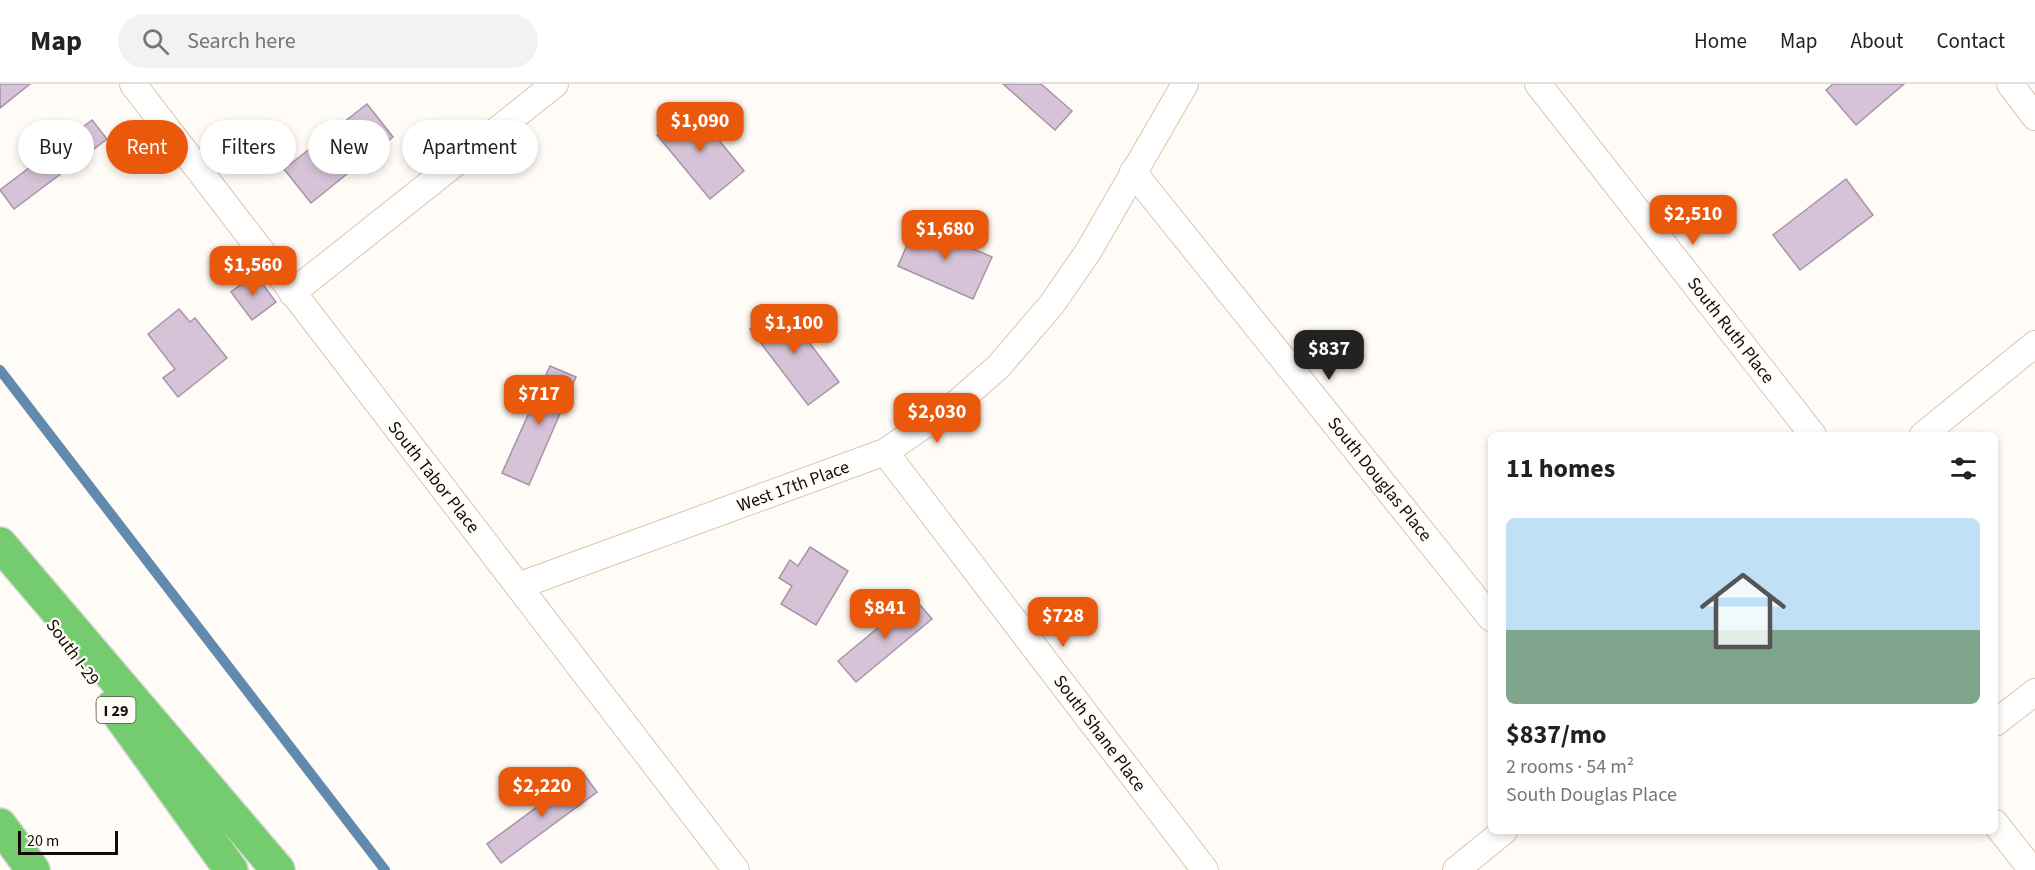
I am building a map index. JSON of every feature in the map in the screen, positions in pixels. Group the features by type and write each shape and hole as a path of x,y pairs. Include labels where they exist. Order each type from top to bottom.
{"highway":[{"path":"0,544 278,870"},
{"name":"South I-29","path":"0,550 231,870"},
{"path":"0,825 33,870"},
{"path":"0,863 5,870"}],"street":[{"name":"South Tabor Place","path":"133,84 736,870"},
{"path":"292,293 555,84"},
{"name":"West 17th Place","path":"518,586 885,452 957,402 999,366 1052,304 1088,252 1185,84"},
{"name":"South Ruth Place","path":"1538,84 1811,432"},
{"path":"2010,84 2035,117"},
{"name":"South Douglas Place","path":"1133,172 1488,614"},
{"path":"1927,432 2035,344"},
{"name":"South Shane Place","path":"885,452 1205,870"},
{"path":"1998,721 2035,692"},
{"path":"1998,827 2032,870"},
{"path":"1456,870 1500,834"}],"building":[{"path":"0,84 30,84 0,108"},
{"path":"1003,84 1041,84 1072,111 1055,130"},
{"path":"1833,84 1904,84 1856,125 1826,90"},
{"path":"367,104 380,120 347,120"},
{"path":"691,106 744,171 710,199 657,135"},
{"path":"94,123 106,138 94,149"},
{"path":"308,150 308,174 347,174 311,203 288,174 296,174 296,160"},
{"path":"21,174 60,174 14,209 0,190"},
{"path":"1846,179 1873,215 1800,270 1773,235"},
{"path":"916,224 992,257 973,299 898,266"},
{"path":"255,274 276,302 252,320 231,292"},
{"path":"781,305 839,382 808,405 750,329"},
{"path":"179,309 190,322 195,318 227,358 178,397 163,378 175,369 148,334"},
{"path":"550,366 576,377 529,485 502,473"},
{"path":"810,547 848,571 816,625 781,604 792,586 779,578 790,560 798,566"},
{"path":"914,598 932,619 856,682 838,661"},
{"path":"583,773 597,792 501,863 487,844"}],"waterway":[{"path":"0,370 385,870"}]}
